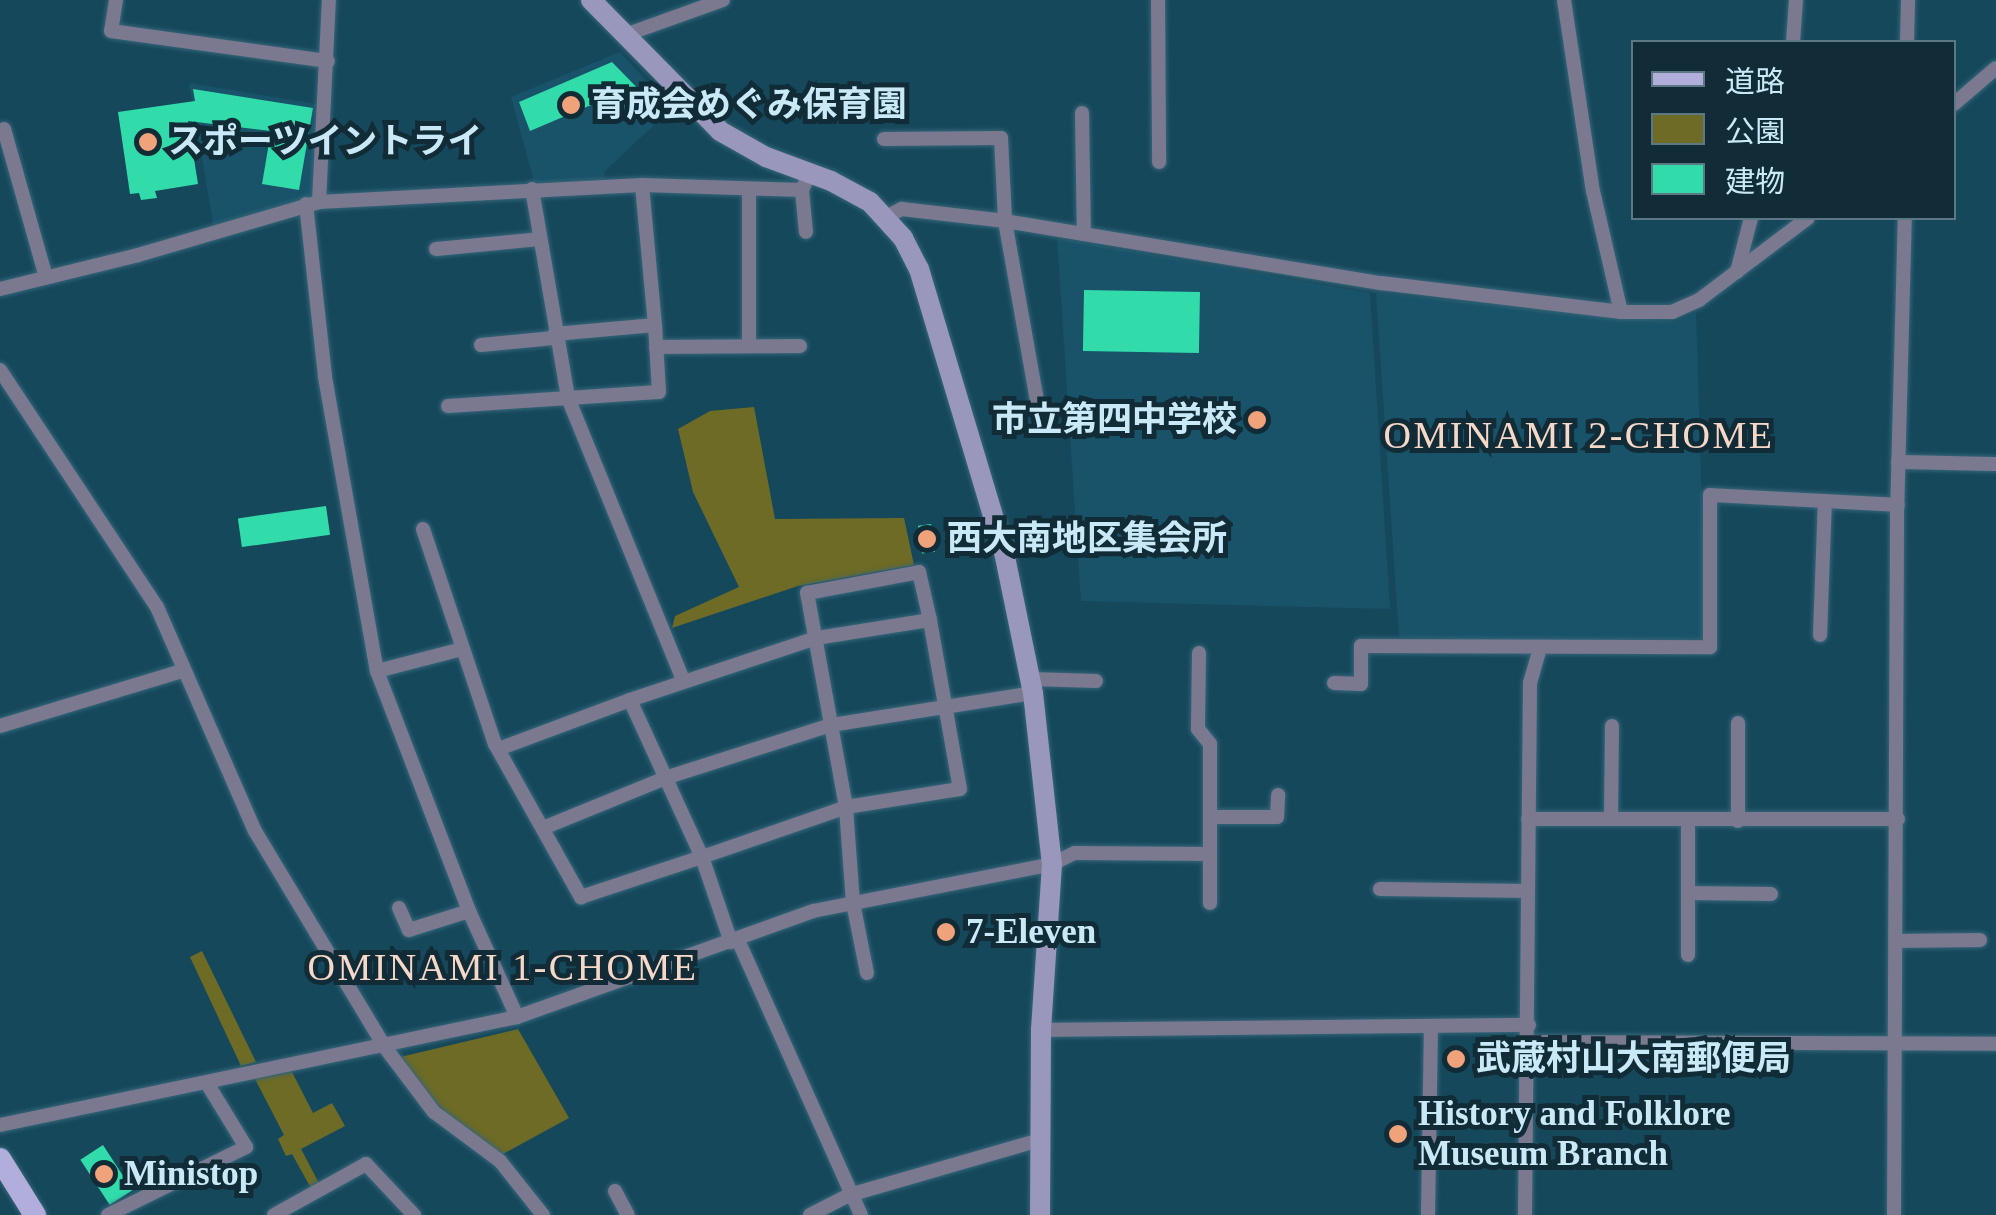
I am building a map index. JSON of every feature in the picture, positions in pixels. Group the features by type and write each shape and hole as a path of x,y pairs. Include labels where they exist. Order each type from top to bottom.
{"main road":[{"path":"0,1159 35,1215"}],"street":[{"path":"116,0 110,31 328,61"},
{"path":"330,0 328,61 312,203 324,377 377,671 469,911 517,1018"},
{"path":"591,0 720,131 806,182"},
{"path":"625,35 724,0"},
{"path":"1158,0 1159,162"},
{"path":"1564,0 1594,191 1621,312"},
{"path":"1793,40 1796,0"},
{"path":"1907,40 1908,0"},
{"path":"1956,102 1996,68"},
{"path":"1082,113 1084,234"},
{"path":"4,129 46,277"},
{"path":"884,139 1001,138 1005,220 1041,424"},
{"path":"806,182 806,232"},
{"path":"0,289 138,255 312,203 532,189 642,185 749,188 806,182 851,190 886,217 919,269 1004,552 1032,686 1052,864 1041,1030 1040,1215"},
{"path":"448,406 659,392 642,185"},
{"path":"749,188 749,345"},
{"path":"532,189 554,336 568,398 683,680"},
{"path":"886,217 902,209 1005,220 1381,282 1621,312 1672,312 1699,300 1805,220"},
{"path":"1737,273 1750,220"},
{"path":"1894,1215 1898,462 1905,220"},
{"path":"436,249 540,239"},
{"path":"481,346 655,325"},
{"path":"656,347 800,346"},
{"path":"0,370 158,607 182,671 255,831 384,1046 434,1112 500,1161 544,1215"},
{"path":"1898,462 1996,464"},
{"path":"1334,683 1362,684 1362,646 1710,646 1710,495 1898,504"},
{"path":"1820,635 1825,501"},
{"path":"424,529 495,744 501,748 581,897 846,806 960,789 949,706 919,572 807,593 846,806 853,904 867,973"},
{"path":"501,748 683,680 816,638 930,620"},
{"path":"1525,1215 1530,1042 1530,684 1540,648"},
{"path":"377,671 462,649"},
{"path":"1199,654 1198,728 1210,744 1210,903"},
{"path":"0,726 182,671"},
{"path":"543,828 668,777 831,725 949,706 1032,686 1096,681"},
{"path":"630,700 668,777 734,941 861,1215"},
{"path":"1738,723 1738,820"},
{"path":"1611,820 1612,726"},
{"path":"1210,817 1278,817 1278,795"},
{"path":"1528,818 1898,818"},
{"path":"1688,820 1688,955"},
{"path":"0,1125 517,1018 812,911 1052,864 1075,853 1210,854"},
{"path":"1380,889 1528,891"},
{"path":"1688,893 1771,894"},
{"path":"398,908 409,930 469,911"},
{"path":"1896,941 1980,940"},
{"path":"1041,1030 1529,1025"},
{"path":"1428,1215 1432,1027"},
{"path":"1530,1042 1996,1044"},
{"path":"108,1215 246,1146 207,1083"},
{"path":"810,1215 850,1195 1040,1140"},
{"path":"274,1215 366,1164 414,1215"},
{"path":"615,1191 628,1215"}],"shaded area":[{"path":"620,52 672,108 604,172 605,182 535,185 511,97"},
{"path":"189,83 322,105 312,197 214,228"},
{"path":"1057,238 1370,293 1390,609 1081,601"},
{"path":"1376,293 1675,322 1696,313 1706,638 1531,642 1399,637"}],"green space":[{"path":"754,407 775,519 904,518 914,565 798,586 672,628 675,616 739,587 693,492 678,429 710,411"},
{"path":"202,951 256,1062 241,1066 190,957"},
{"path":"518,1029 569,1118 501,1155 445,1112 396,1058"},
{"path":"292,1072 313,1113 332,1103 345,1126 301,1149 320,1185 312,1190 292,1154 286,1156 278,1139 284,1135 255,1079"}],"building":[{"path":"612,62 653,104 633,123 610,97 530,131 519,102"},
{"path":"193,89 313,108 299,190 262,184 271,131 188,121 198,184 155,191 157,198 141,200 139,193 130,194 118,112 195,101"},
{"path":"1084,290 1200,292 1199,353 1083,351"},
{"path":"326,506 330,535 242,547 238,518"},
{"path":"931,524 935,552 922,554 918,526"},
{"path":"103,1145 132,1190 110,1205 80,1160"}],"place":[{"name":"育成会めぐみ保育園","path":"571,105"},
{"name":"スポーツイントライ","path":"148,142"},
{"name":"市立第四中学校","path":"1257,420"},
{"name":"西大南地区集会所","path":"927,539"},
{"name":"7-Eleven","path":"946,932"},
{"name":"武蔵村山大南郵便局","path":"1456,1059"},
{"name":"History and Folklore Museum Branch","path":"1398,1134"},
{"name":"Ministop","path":"104,1174"}],"district":[{"name":"OMINAMI 2-CHOME","path":"1579,436"},
{"name":"OMINAMI 1-CHOME","path":"503,968"}]}
